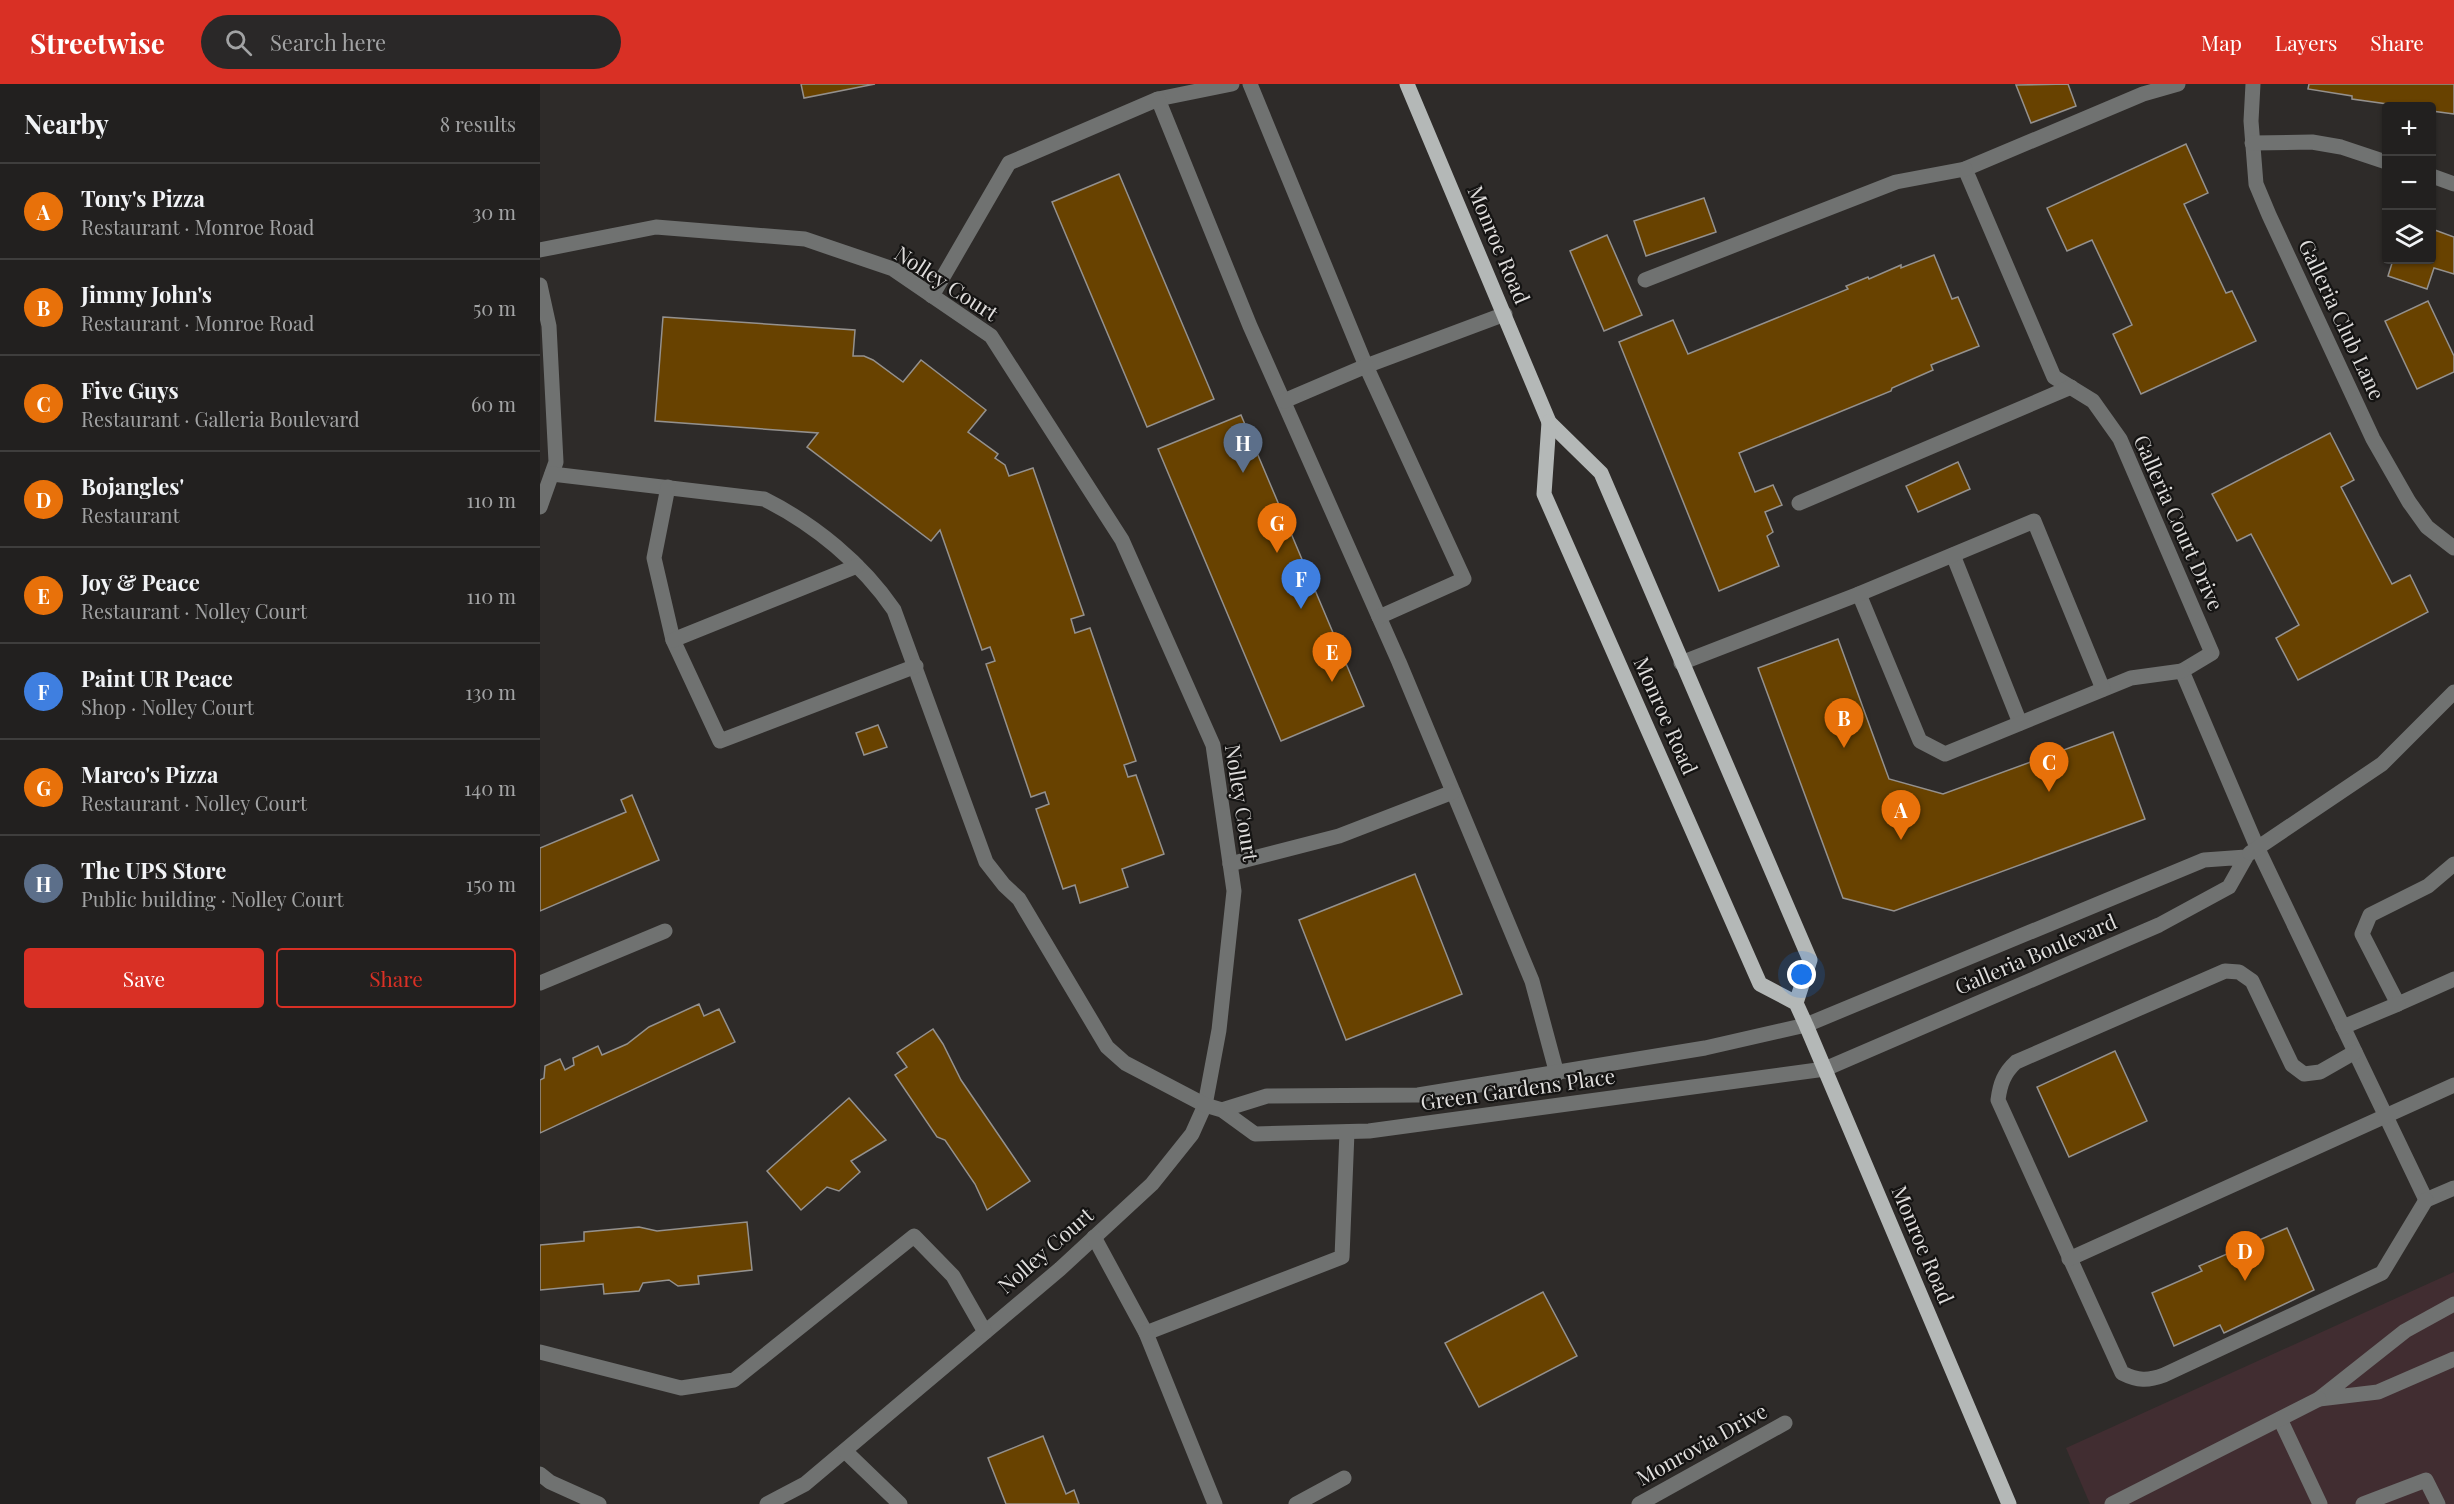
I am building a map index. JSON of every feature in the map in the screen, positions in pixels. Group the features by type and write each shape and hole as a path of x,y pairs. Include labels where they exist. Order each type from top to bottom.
{"main road":[{"name":"Monroe Road","path":"1407,84 1550,422 1601,473 1810,960 1796,1003"},
{"name":"Monroe Road","path":"1550,422 1544,494 1760,984 1796,1003 2009,1504"}],"street":[{"path":"932,296 1010,163 1158,99 1232,84"},
{"path":"1250,84 1366,366 1464,579 1379,617"},
{"path":"1645,280 1896,182 1965,169 2143,94 2178,84"},
{"name":"Galleria Club Lane","path":"2253,84 2252,143 2256,184 2303,291 2373,439 2409,502 2427,527 2454,548"},
{"path":"1158,99 1250,326 1379,617 1532,981 1557,1074"},
{"path":"2252,143 2312,142 2341,147 2382,161"},
{"name":"Galleria Court Drive","path":"1965,169 2055,377 2093,401 2120,439 2212,653 2181,671"},
{"path":"2436,177 2454,184"},
{"name":"Nolley Court","path":"540,250 656,227 805,239 893,269 991,336 1122,540 1213,745 1234,891 1219,1030 1205,1105 1192,1134 1152,1184 1094,1238 805,1485 766,1504"},
{"path":"540,285 549,326 556,462 540,507"},
{"path":"1284,401 1366,366 1505,314"},
{"path":"1799,503 2071,387"},
{"name":"Green Gardens Place","path":"552,474 764,499 795,514 857,566 878,586 894,610 986,862 1004,885 1019,899 1107,1047 1125,1063 1205,1105 1222,1110 1255,1134 1369,1131 1825,1069"},
{"path":"668,487 654,558 673,640 720,741 916,666"},
{"path":"1681,663 1859,594 2034,521 2103,689"},
{"path":"1953,555 2020,723"},
{"path":"673,640 857,566"},
{"path":"1859,594 1920,741 1944,754 2131,678 2181,671 2251,852 2343,1027 2426,1200"},
{"name":"Galleria Boulevard","path":"1825,1069 2159,925 2229,887 2251,852 2382,764 2454,692"},
{"path":"1230,864 1339,836 1453,792"},
{"name":"Galleria Boulevard","path":"1806,1025 2204,860 2251,852"},
{"path":"2428,886 2454,864"},
{"path":"2398,1004 2361,934 2370,915 2454,874"},
{"path":"540,983 665,932"},
{"path":"2355,1052 2320,1072 2304,1074 2292,1065 2252,981 2239,972 2225,971 2016,1062 2006,1071 1998,1100 2122,1373 2133,1379 2148,1381 2164,1375 2382,1273 2426,1200 2454,1188"},
{"path":"2343,1027 2454,979"},
{"name":"Green Gardens Place","path":"1222,1110 1267,1096 1418,1095 1705,1048 1806,1025"},
{"path":"2069,1259 2454,1085"},
{"path":"1146,1333 1342,1257 1347,1132"},
{"path":"540,1352 681,1388 734,1380 914,1236 953,1276 985,1332"},
{"path":"1094,1238 1146,1333 1215,1504"},
{"path":"2112,1504 2319,1399 2405,1332 2454,1304"},
{"path":"2319,1399 2378,1392 2454,1359"},
{"path":"2280,1419 2320,1504"},
{"name":"Monrovia Drive","path":"1639,1504 1785,1423"},
{"path":"845,1451 900,1504"},
{"path":"540,1474 550,1482 600,1504"},
{"path":"1296,1504 1344,1478"},
{"path":"2363,1504 2426,1480 2438,1504"}],"shaded area":[{"path":"2454,1272 2454,1504 2090,1504 2066,1448"}],"building":[{"path":"801,84 875,84 804,98"},
{"path":"2068,84 2076,106 2031,123 2016,85"},
{"path":"2309,84 2454,84 2454,114 2436,112 2436,102 2382,103 2308,89"},
{"path":"2186,144 2208,193 2184,204 2226,293 2232,291 2256,341 2141,394 2113,334 2132,325 2092,240 2067,251 2047,208"},
{"path":"1119,174 1214,399 1147,427 1052,202"},
{"path":"1704,198 1716,232 1646,256 1634,221"},
{"path":"2436,230 2454,237 2454,274 2434,268 2427,289 2388,276 2392,264 2436,264"},
{"path":"1607,235 1642,315 1604,331 1570,251"},
{"path":"1934,255 1952,299 1958,297 1979,346 1931,365 1933,370 1892,388 1891,391 1739,453 1755,492 1773,485 1782,505 1765,512 1773,532 1767,536 1779,566 1719,591 1619,342 1673,320 1688,354 1848,289 1846,286 1868,277 1869,279 1901,265 1901,268"},
{"path":"2428,301 2454,356 2454,372 2417,389 2385,321"},
{"path":"663,317 855,330 853,356 864,356 873,360 903,382 921,360 986,410 968,432 998,454 995,458 1005,465 1009,476 1033,468 1084,615 1071,619 1075,633 1090,628 1136,761 1124,765 1128,777 1136,775 1164,854 1122,869 1128,887 1080,903 1075,885 1063,889 1036,809 1049,804 1045,792 1031,797 986,664 995,661 990,647 982,650 940,530 931,541 807,447 818,433 655,421"},
{"path":"1241,415 1364,706 1281,741 1158,449"},
{"path":"2330,433 2354,480 2341,487 2392,584 2410,575 2428,612 2298,680 2276,638 2299,625 2251,534 2237,541 2212,494"},
{"path":"1958,462 1970,489 1918,512 1906,486"},
{"path":"1838,639 1889,779 1943,794 2113,732 2145,819 1894,911 1843,898 1758,668"},
{"path":"878,725 887,747 864,755 856,733"},
{"path":"632,795 659,860 540,911 540,848 626,812 621,800"},
{"path":"1415,874 1462,994 1346,1040 1299,920"},
{"path":"699,1004 704,1016 719,1009 735,1042 540,1133 540,1080 544,1078 545,1066 560,1059 565,1070 574,1065 573,1058 598,1046 602,1055 627,1044 649,1027"},
{"path":"933,1029 961,1080 1030,1181 987,1210 975,1184 945,1140 937,1137 895,1075 907,1067 897,1053"},
{"path":"2115,1051 2147,1121 2069,1157 2037,1087"},
{"path":"849,1098 886,1140 851,1161 860,1172 839,1191 827,1187 801,1210 767,1171"},
{"path":"747,1222 752,1270 698,1276 699,1284 678,1286 669,1280 643,1283 639,1291 604,1294 603,1284 540,1290 540,1245 584,1241 584,1232 639,1227 657,1231"},
{"path":"2287,1228 2314,1290 2224,1333 2220,1325 2174,1346 2152,1293 2202,1271 2199,1266"},
{"path":"1543,1292 1577,1356 1479,1407 1445,1343"},
{"path":"1043,1436 1066,1494 1074,1490 1079,1504 1006,1504 988,1458"}],"place":[{"name":"The UPS Store","path":"1243,473"},
{"name":"Marco's Pizza","path":"1277,553"},
{"name":"Paint UR Peace","path":"1301,609"},
{"name":"Joy & Peace","path":"1332,682"},
{"name":"Jimmy John's","path":"1844,748"},
{"name":"Five Guys","path":"2049,792"},
{"name":"Tony's Pizza","path":"1901,840"},
{"name":"Bojangles'","path":"2245,1281"}]}
